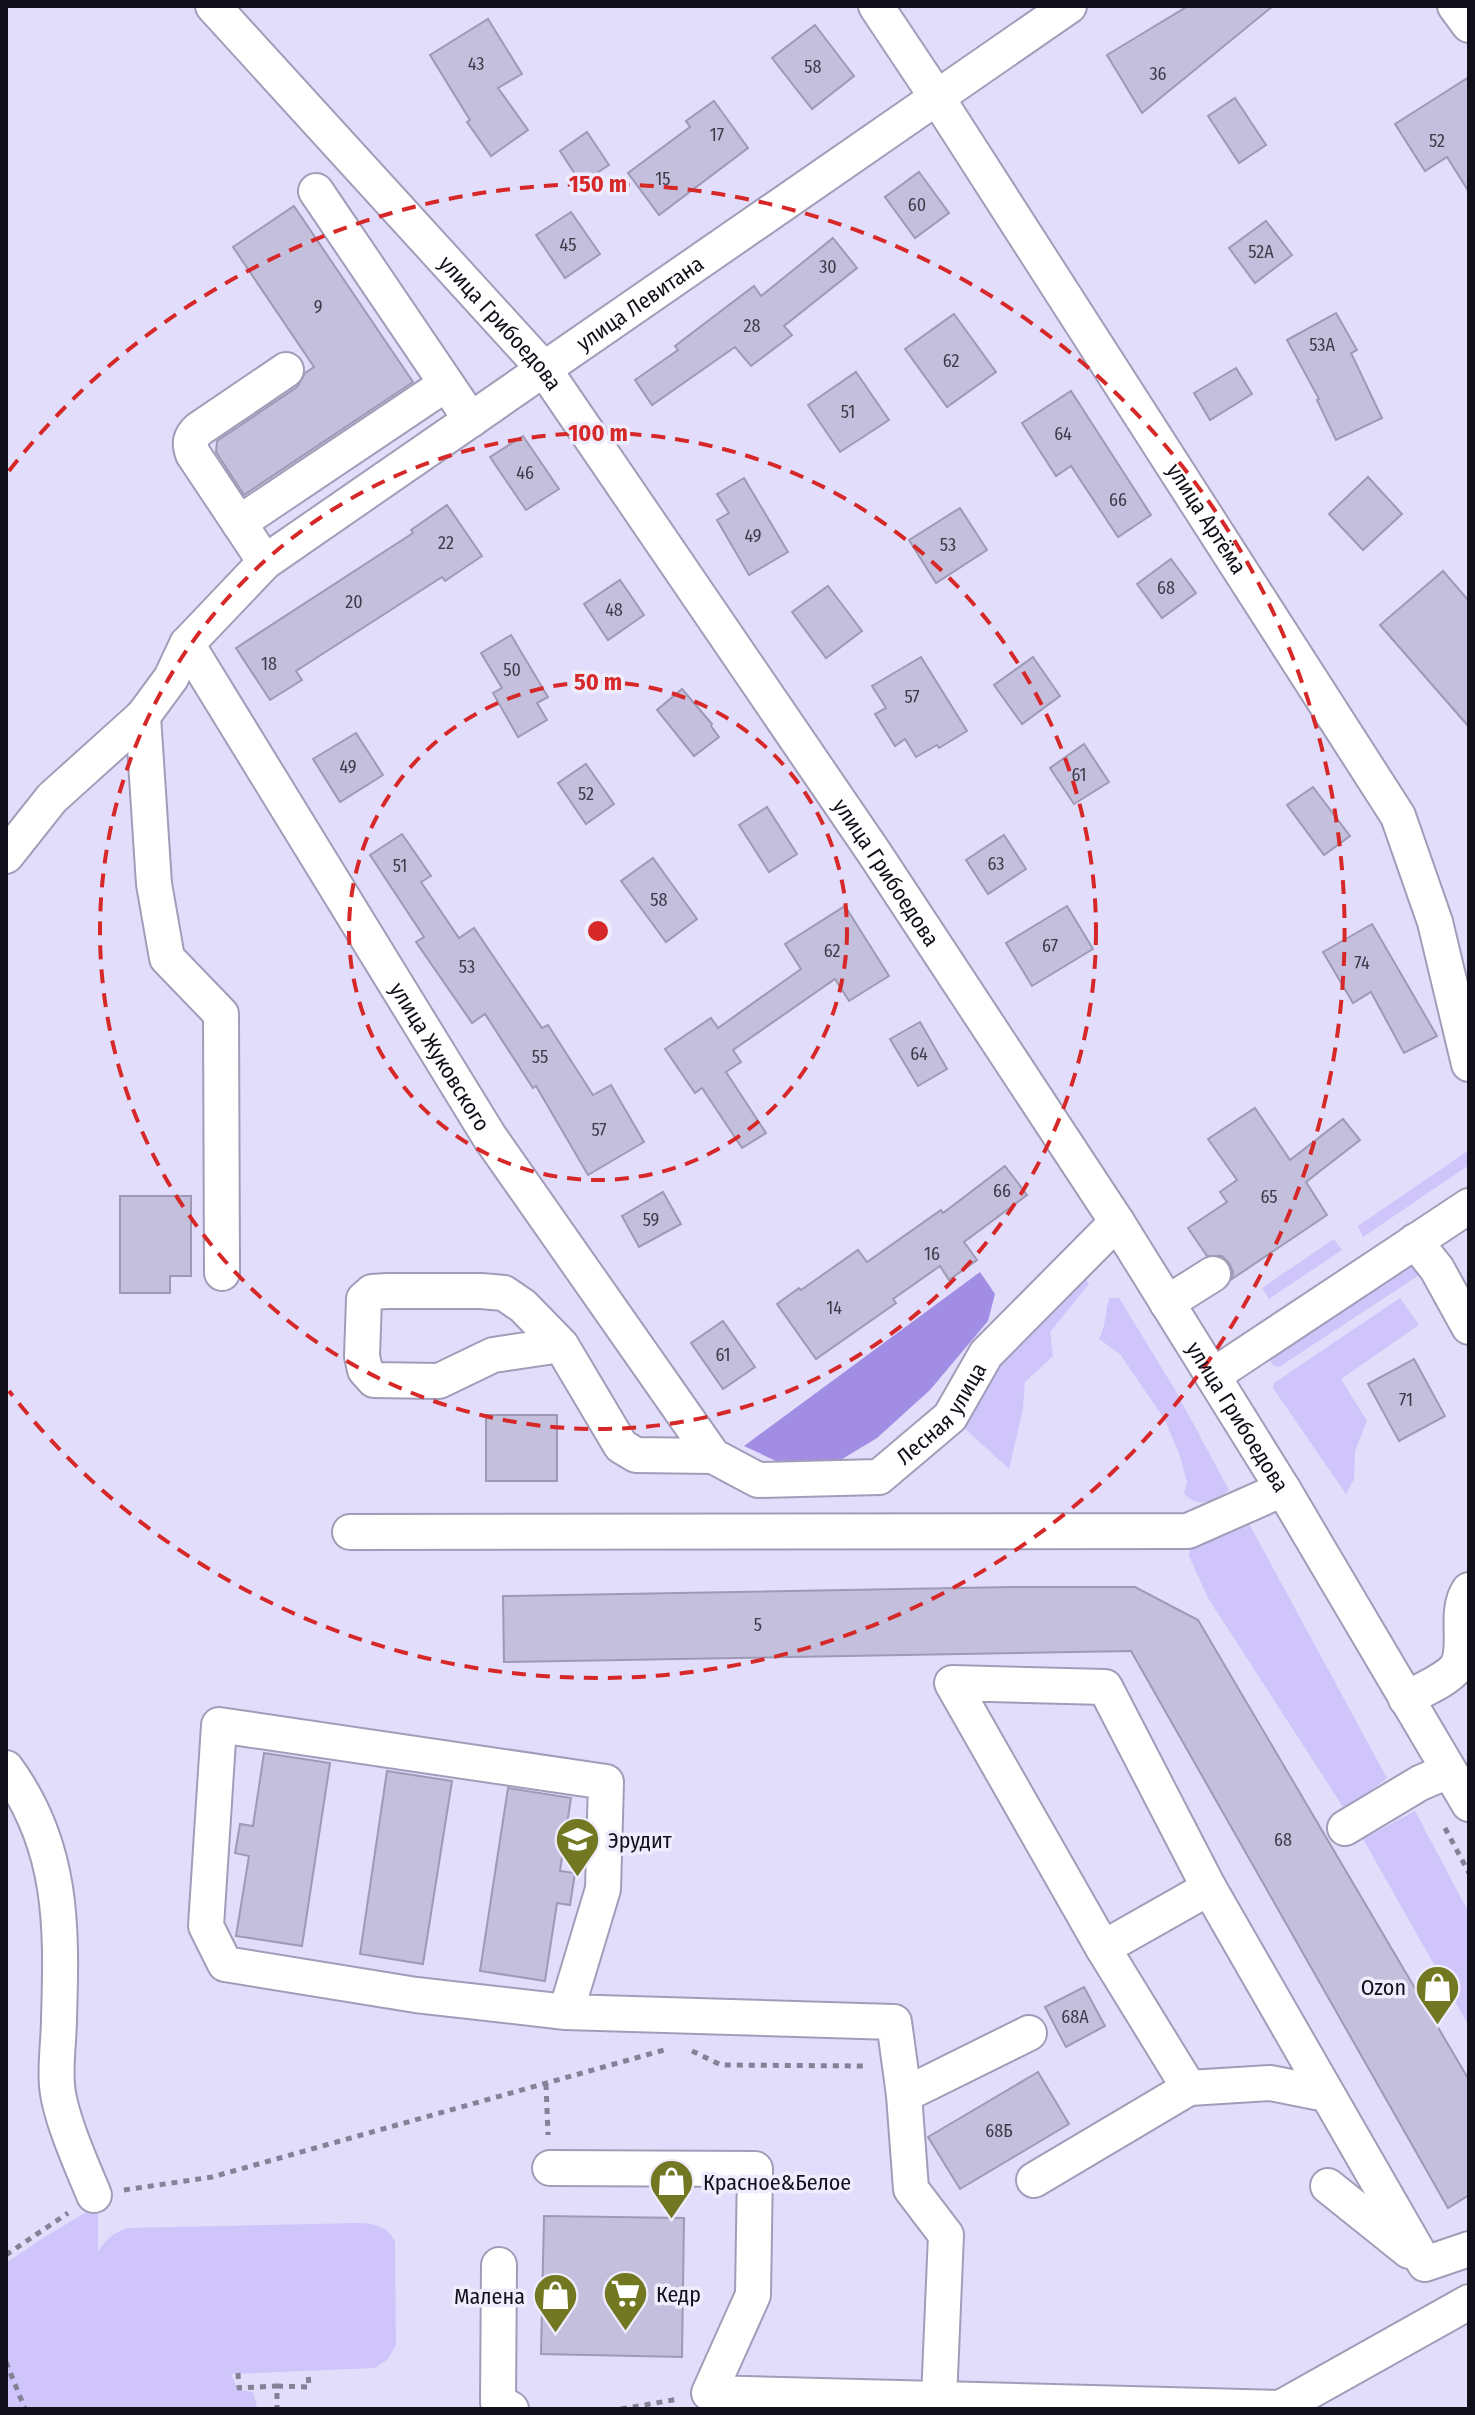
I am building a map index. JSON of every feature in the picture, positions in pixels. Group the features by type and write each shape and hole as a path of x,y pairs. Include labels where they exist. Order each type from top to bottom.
{"street":[{"name":"улица Грибоедова","path":"213,6 544,369 875,854 1117,1222 1283,1489 1469,1804"},
{"name":"улица Артёма","path":"876,6 1398,816 1435,922 1469,1064"},
{"name":"улица Левитана","path":"6,856 52,798 143,716 171,678 187,644 265,562 1069,6"},
{"path":"1455,6 1469,25"},
{"path":"316,191 471,420"},
{"path":"265,562 190,445 191,436 286,370"},
{"path":"239,523 446,384"},
{"name":"улица Жуковского","path":"187,644 489,1136 713,1456"},
{"path":"143,716 154,884 167,958 221,1014 222,1273"},
{"path":"1214,1375 1469,1206"},
{"name":"Лесная улица","path":"713,1456 758,1480 879,1477 950,1417 986,1354 1117,1222"},
{"path":"1415,1241 1437,1269 1469,1327"},
{"path":"1167,1303 1213,1274"},
{"path":"561,1345 493,1355 439,1381 374,1380 365,1370 362,1356 364,1299 372,1292 387,1291 504,1293 523,1306 561,1345 621,1446 636,1455 713,1456"},
{"path":"350,1532 1188,1531 1283,1489"},
{"path":"1406,1699 1454,1669 1459,1661 1460,1612 1462,1600 1469,1590"},
{"path":"1189,2088 1103,1948 952,1683 1105,1687 1209,1888 1425,2264"},
{"path":"566,2012 603,1889 606,1782 219,1725 206,1926 225,1964 416,1995 566,2012 894,2022 904,2095 911,2189 946,2235 939,2399"},
{"path":"6,1768 23,1792 43,1836 60,1904 57,2087 74,2145 94,2195"},
{"path":"1345,1828 1420,1783 1448,1771"},
{"path":"1103,1948 1209,1888"},
{"path":"904,2095 1029,2033"},
{"path":"1034,2180 1189,2088 1270,2083 1326,2094"},
{"path":"550,2168 755,2169 753,2295 705,2401 939,2399 1280,2409 1469,2302"},
{"path":"1328,2186 1425,2264"},
{"path":"1425,2264 1469,2249"},
{"path":"499,2265 498,2402 511,2409"}],"path":[{"path":"679,2045 721,2065 879,2066"},
{"path":"6,2255 94,2195 212,2177 665,2049"},
{"path":"546,2084 550,2168"},
{"path":"6,2362 25,2409"},
{"path":"238,2373 239,2388 309,2387 308,2372"},
{"path":"277,2386 277,2409"},
{"path":"621,2409 705,2401"}],"shaded area":[{"path":"1469,1150 1469,1165 1363,1237 1358,1226"},
{"path":"1334,1239 1342,1250 1269,1299 1262,1288"},
{"path":"1422,1260 1427,1270 1279,1367 1269,1359"},
{"path":"1080,1271 1089,1284 1050,1332 1053,1356 1025,1382 1023,1409 1009,1469 959,1423 971,1389"},
{"path":"980,1272 995,1294 988,1321 930,1390 877,1438 834,1464 791,1468 744,1446"},
{"path":"1109,1298 1119,1298 1174,1388 1229,1490 1218,1498 1200,1502 1184,1493 1187,1482 1165,1420 1120,1354 1099,1339"},
{"path":"1400,1298 1419,1325 1341,1379 1367,1421 1355,1451 1354,1479 1346,1494 1273,1388 1274,1383"},
{"path":"1247,1520 1387,1778 1345,1810 1208,1598 1189,1556 1191,1542"},
{"path":"1415,1811 1469,1913 1469,2026 1363,1839"},
{"path":"98,2205 98,2252 110,2237 128,2228 360,2223 381,2227 395,2241 396,2345 388,2359 375,2368 231,2374 238,2390 253,2392 257,2407 6,2409 6,2263"}],"building":[{"path":"1188,6 1273,6 1142,113 1107,55"},
{"path":"488,19 522,74 498,88 528,130 491,156 467,122 470,120 430,55"},
{"path":"815,25 854,76 812,109 772,58"},
{"path":"1469,77 1469,192 1447,157 1425,171 1395,124"},
{"path":"1235,98 1266,145 1239,163 1208,116"},
{"path":"714,101 748,148 659,215 628,173 690,127 686,121"},
{"path":"587,132 609,165 581,183 560,151"},
{"path":"919,172 949,213 915,238 885,197"},
{"path":"294,206 413,382 244,495 216,452 217,441 297,387 305,373 314,367 233,247"},
{"path":"571,212 600,254 565,278 536,235"},
{"path":"1266,221 1292,255 1255,283 1229,248"},
{"path":"833,238 857,268 784,326 792,335 751,366 735,347 652,405 635,380 678,350 675,346 754,286 761,296"},
{"path":"1336,313 1357,350 1351,353 1382,418 1336,440 1319,399 1287,340"},
{"path":"954,314 996,372 947,407 905,349"},
{"path":"1236,368 1252,394 1210,420 1194,393"},
{"path":"856,372 889,420 840,452 808,405"},
{"path":"1071,391 1151,515 1118,537 1071,466 1056,476 1022,423"},
{"path":"523,436 559,489 526,510 490,457"},
{"path":"1368,477 1402,514 1363,550 1329,514"},
{"path":"744,478 788,552 749,575 717,520 729,513 717,494"},
{"path":"447,505 482,556 445,581 442,577 296,671 302,680 270,700 236,648 413,533 411,530"},
{"path":"960,508 987,550 936,583 909,540"},
{"path":"1171,559 1196,593 1162,618 1137,584"},
{"path":"1443,571 1469,601 1469,727 1380,625"},
{"path":"620,580 644,615 608,640 584,604"},
{"path":"828,586 862,631 826,658 792,612"},
{"path":"511,635 548,697 537,703 547,720 518,737 493,693 502,688 481,653"},
{"path":"921,657 967,731 939,748 937,745 916,757 905,739 895,746 875,714 886,708 872,686"},
{"path":"1033,657 1060,696 1022,724 994,685"},
{"path":"682,689 719,737 694,756 657,710"},
{"path":"356,733 383,775 340,802 313,759"},
{"path":"1084,744 1109,782 1074,804 1050,768"},
{"path":"586,764 614,804 586,824 558,783"},
{"path":"1313,787 1350,836 1324,855 1287,805"},
{"path":"767,807 797,854 769,872 739,825"},
{"path":"402,834 431,876 421,882 459,938 474,928 542,1028 548,1025 593,1095 611,1085 644,1142 588,1175 536,1086 533,1088 485,1014 472,1023 416,942 424,937 370,855"},
{"path":"1004,835 1026,869 988,894 966,860"},
{"path":"653,858 697,919 666,942 621,881"},
{"path":"845,906 889,976 849,1001 835,979 733,1050 741,1062 726,1072 766,1133 742,1148 702,1088 695,1093 665,1049 711,1018 718,1028 801,969 785,944"},
{"path":"1067,906 1093,949 1032,986 1006,943"},
{"path":"1372,924 1437,1036 1404,1053 1371,992 1353,1003 1323,952"},
{"path":"920,1022 947,1069 918,1086 890,1039"},
{"path":"1255,1108 1290,1160 1343,1119 1360,1140 1306,1182 1327,1215 1232,1279 1229,1263 1222,1256 1207,1256 1188,1228 1227,1202 1220,1192 1237,1180 1208,1139"},
{"path":"1005,1166 1027,1195 964,1242 977,1260 949,1280 940,1266 893,1299 896,1303 816,1359 777,1304 858,1250 867,1262 941,1210 943,1213"},
{"path":"663,1192 681,1224 639,1247 622,1216"},
{"path":"120,1196 191,1196 191,1276 170,1276 170,1293 120,1293"},
{"path":"723,1321 755,1367 723,1389 691,1343"},
{"path":"1414,1359 1445,1416 1399,1441 1368,1384"},
{"path":"486,1415 557,1415 557,1481 486,1481"},
{"path":"1135,1587 1198,1620 1469,2080 1469,2195 1448,2208 1131,1651 504,1662 503,1596"},
{"path":"264,1753 330,1763 302,1946 236,1936 249,1856 235,1853 240,1824 253,1826"},
{"path":"387,1771 452,1781 423,1964 360,1954"},
{"path":"508,1788 571,1798 560,1871 575,1873 570,1905 557,1903 545,1981 480,1971"},
{"path":"1084,1987 1105,2026 1066,2047 1045,2007"},
{"path":"1038,2072 1069,2124 960,2189 928,2137"},
{"path":"544,2216 684,2218 682,2357 541,2354"}],"place":[{"name":"Эрудит","path":"577,1879"},
{"name":"Ozon","path":"1437,2026"},
{"name":"Красное&Белое","path":"672,2221"},
{"name":"Кедр","path":"625,2333"},
{"name":"Малена","path":"556,2335"}]}
